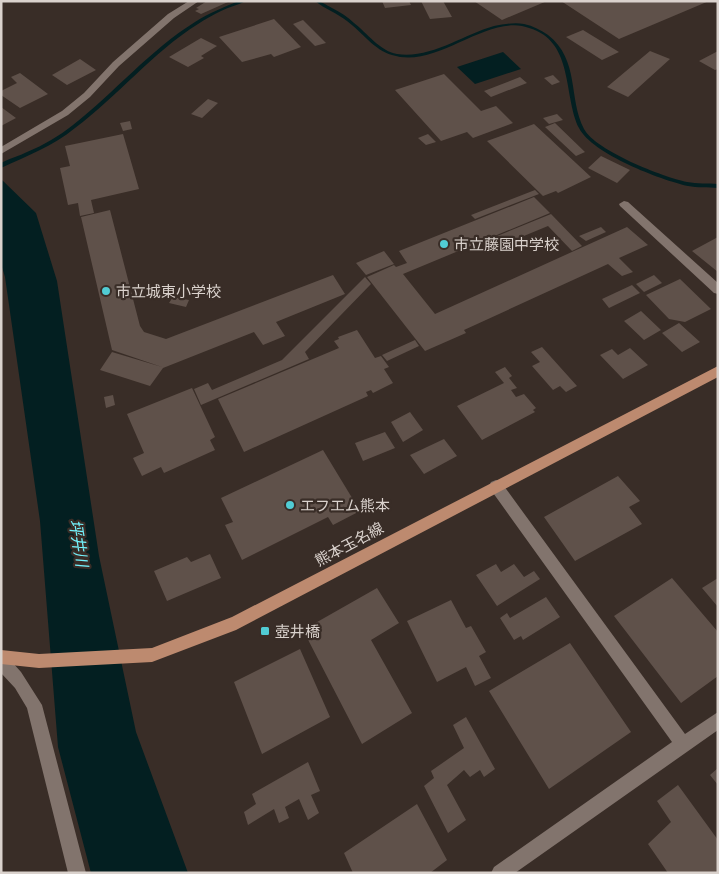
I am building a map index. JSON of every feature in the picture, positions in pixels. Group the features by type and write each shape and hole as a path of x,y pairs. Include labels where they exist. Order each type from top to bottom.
{"main road":[{"name":"熊本玉名線","path":"1,657 39,661 152,655 236,623 718,371"}],"street":[{"path":"1,151 65,113 87,95 116,64 164,22 195,1"},
{"path":"624,204 718,290"},
{"path":"496,486 683,744"},
{"path":"1,664 8,668 21,684 34,705 77,873"},
{"path":"500,873 718,720"}],"water":[{"path":"503,52 521,69 475,84 457,67"},
{"name":"坪井川","path":"1,179 36,213 57,281 99,556 136,732 188,873 91,873 58,747 40,521 5,277 1,264"}],"building":[{"path":"207,1 228,2 201,14 195,11 199,9 196,8"},
{"path":"382,1 409,1 411,5 385,8"},
{"path":"421,1 443,1 452,17 430,19"},
{"path":"474,1 547,1 502,20"},
{"path":"561,1 709,1 619,39"},
{"path":"274,19 301,47 274,57 271,54 242,62 219,37"},
{"path":"303,20 326,43 315,46 293,24"},
{"path":"583,30 619,52 602,60 566,37"},
{"path":"201,38 217,46 201,56 204,58 188,67 169,57"},
{"path":"650,51 670,59 628,97 607,87"},
{"path":"718,51 718,69 715,70 699,61"},
{"path":"80,59 96,70 67,85 52,75"},
{"path":"20,73 48,94 20,108 1,95 1,91 17,83 11,77"},
{"path":"444,74 481,111 496,106 513,123 473,138 467,132 441,141 395,90"},
{"path":"553,75 560,82 552,85 544,78"},
{"path":"520,77 527,83 491,97 484,91"},
{"path":"208,99 218,103 202,118 191,114"},
{"path":"1,107 16,118 1,126"},
{"path":"557,114 563,120 549,124 543,118"},
{"path":"130,121 132,129 123,131 120,123"},
{"path":"555,123 585,152 576,156 545,127"},
{"path":"534,124 591,177 558,193 556,191 543,196 487,141"},
{"path":"123,134 139,189 91,200 94,213 80,216 78,203 68,205 60,168 70,166 65,146"},
{"path":"428,134 436,142 426,145 418,138"},
{"path":"601,156 630,170 617,183 588,168"},
{"path":"535,190 539,194 475,219 471,215"},
{"path":"534,197 550,213 403,274 435,314 627,227 648,245 619,258 633,272 622,276 608,264 464,330 466,333 425,351 367,277 394,265 396,267 407,263 399,251"},
{"path":"110,210 140,326 144,332 166,339 333,275 345,294 276,322 285,336 263,345 254,332 163,368 150,386 100,370 112,352 162,367 112,350 81,217"},
{"path":"551,214 582,246 572,251 548,226 497,247 490,239"},
{"path":"601,227 606,232 586,241 579,236"},
{"path":"718,237 718,272 692,251"},
{"path":"384,251 394,264 366,275 356,263"},
{"path":"654,275 662,283 644,292 636,284"},
{"path":"365,277 371,284 305,352 309,359 201,405 194,389 208,383 212,390 282,360"},
{"path":"680,279 711,309 685,322 669,319 646,295"},
{"path":"632,285 640,293 609,308 602,299"},
{"path":"173,297 189,300 186,307 169,303"},
{"path":"641,311 661,330 644,340 624,321"},
{"path":"679,323 700,342 682,352 662,333"},
{"path":"357,330 375,358 381,356 389,367 384,369 393,383 373,393 371,390 366,392 368,396 244,452 218,399 339,348 334,341 339,339 338,337"},
{"path":"415,340 419,346 387,361 382,355"},
{"path":"542,347 577,386 566,392 560,386 553,390 532,366 540,362 531,352"},
{"path":"630,348 648,365 623,379 600,355 612,349 618,355"},
{"path":"505,367 512,376 509,378 517,388 511,390 516,397 524,394 536,408 533,410 535,412 482,440 457,406 504,383 495,372"},
{"path":"192,388 215,437 210,440 215,450 164,473 161,467 142,476 133,458 144,453 127,414"},
{"path":"113,395 115,405 106,408 104,397"},
{"path":"410,412 423,430 403,442 391,422"},
{"path":"385,432 395,448 363,461 355,443"},
{"path":"444,439 457,456 424,474 410,455"},
{"name":"エフエム熊本","path":"323,450 360,511 333,525 328,517 242,560 225,525 233,522 221,498"},
{"path":"618,476 640,501 629,507 642,524 575,561 544,517"},
{"path":"210,554 221,578 167,601 154,571 187,557 191,562"},
{"path":"496,564 501,572 514,564 524,577 534,571 540,579 497,606 476,575"},
{"path":"672,578 718,632 718,676 681,703 614,616"},
{"path":"718,578 718,607 702,588"},
{"path":"377,588 399,623 371,640 412,713 362,744 303,630"},
{"path":"546,597 560,617 523,640 521,636 514,640 500,618 507,613 510,618"},
{"path":"451,600 466,628 471,626 486,652 479,656 491,678 475,686 466,667 437,682 407,621"},
{"path":"570,643 631,732 549,789 489,691"},
{"path":"300,649 330,717 262,754 234,682"},
{"path":"466,717 495,769 484,777 480,770 470,777 464,770 447,785 466,820 448,833 424,786 434,778 431,771 464,748 453,725"},
{"path":"308,762 320,791 311,795 319,813 308,820 299,799 285,807 289,818 279,823 274,809 248,825 244,812 256,804 252,794"},
{"path":"718,768 718,785 710,775"},
{"path":"678,785 718,840 718,873 668,873 648,844 671,822 657,801"},
{"path":"417,804 447,860 430,873 353,873 344,853"}],"waterway":[{"path":"1,166 38,149 75,126 154,55 196,23 219,10 244,1"},
{"path":"317,1 346,18 377,45 395,55 413,56 431,52 505,25 523,25 540,31 552,40 560,51 569,76 577,116 582,129 588,137 613,154 663,177 691,185 718,186"}],"place":[{"name":"市立藤園中学校","path":"444,244"},
{"name":"市立城東小学校","path":"106,291"},
{"name":"エフエム熊本","path":"290,505"},
{"name":"壺井橋","path":"265,631"}]}
